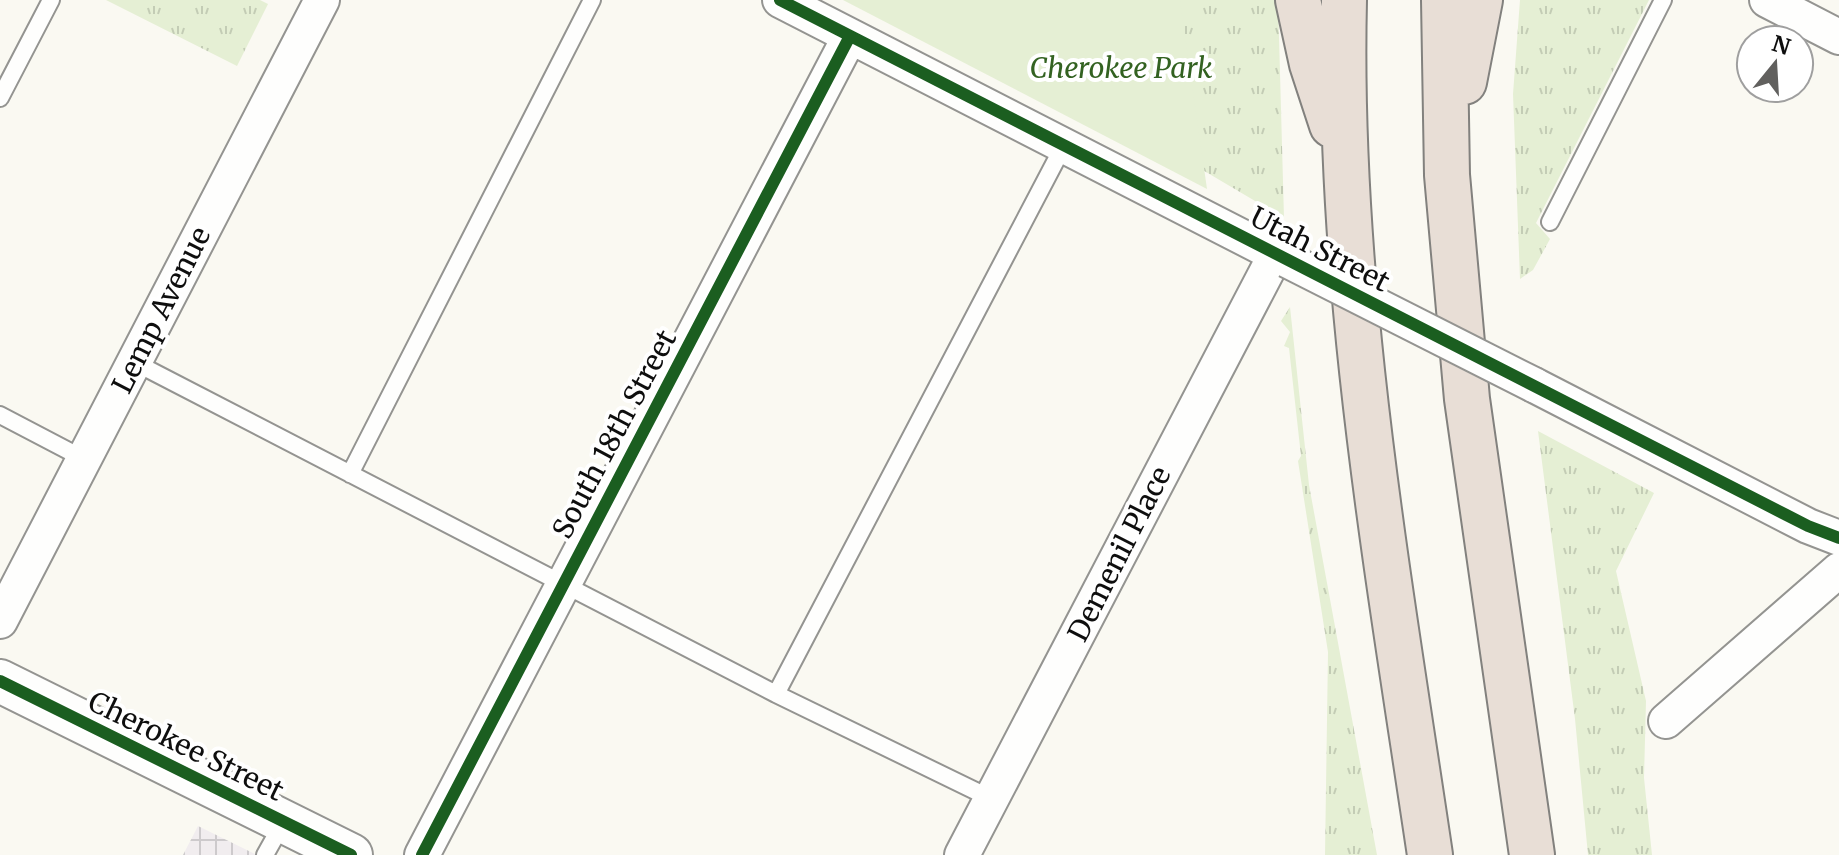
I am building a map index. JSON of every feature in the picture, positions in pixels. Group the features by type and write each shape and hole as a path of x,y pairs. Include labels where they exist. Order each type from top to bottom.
{"highway":[{"path":"1298,0 1312,64 1345,155"},
{"path":"1344,0 1345,155 1366,414 1430,855"},
{"path":"1444,0 1447,175 1469,413 1532,855"},
{"path":"1447,175 1480,0"}],"street":[{"name":"Lemp Avenue","path":"0,621 322,0"},
{"name":"Utah Street","path":"780,0 1808,526 1839,538"},
{"path":"1767,0 1839,37"},
{"name":"South 18th Street","path":"422,855 850,36"},
{"name":"Demenil Place","path":"962,855 1282,257"},
{"path":"1666,721 1839,570"},
{"name":"Cherokee Street","path":"0,681 275,838 351,855"}],"lane":[{"path":"0,98 51,0"},
{"path":"350,474 592,0"},
{"path":"1550,222 1663,0"},
{"path":"776,694 1064,145"},
{"path":"134,362 776,694 992,799"},
{"path":"0,415 84,459"}],"shaded area":[{"path":"198,826 257,855 183,855"}],"green space":[{"path":"106,0 260,0 268,4 237,66"},
{"name":"Cherokee Park","path":"843,0 1180,0 1207,189"},
{"path":"1119,0 1278,0 1284,218 1206,172 1038,87"},
{"path":"1520,0 1649,0 1536,223 1550,239 1533,270 1520,279 1513,94"},
{"path":"1290,307 1309,485 1377,855 1325,855 1328,652 1298,461 1301,456 1289,348 1284,346 1290,332 1281,321"},
{"path":"1538,431 1654,493 1616,571 1646,701 1644,778 1652,855 1588,855 1575,719"}],"cycle path":[{"path":"780,0 1808,526 1839,538"},
{"path":"422,855 850,36"},
{"path":"0,681 351,855"}]}
